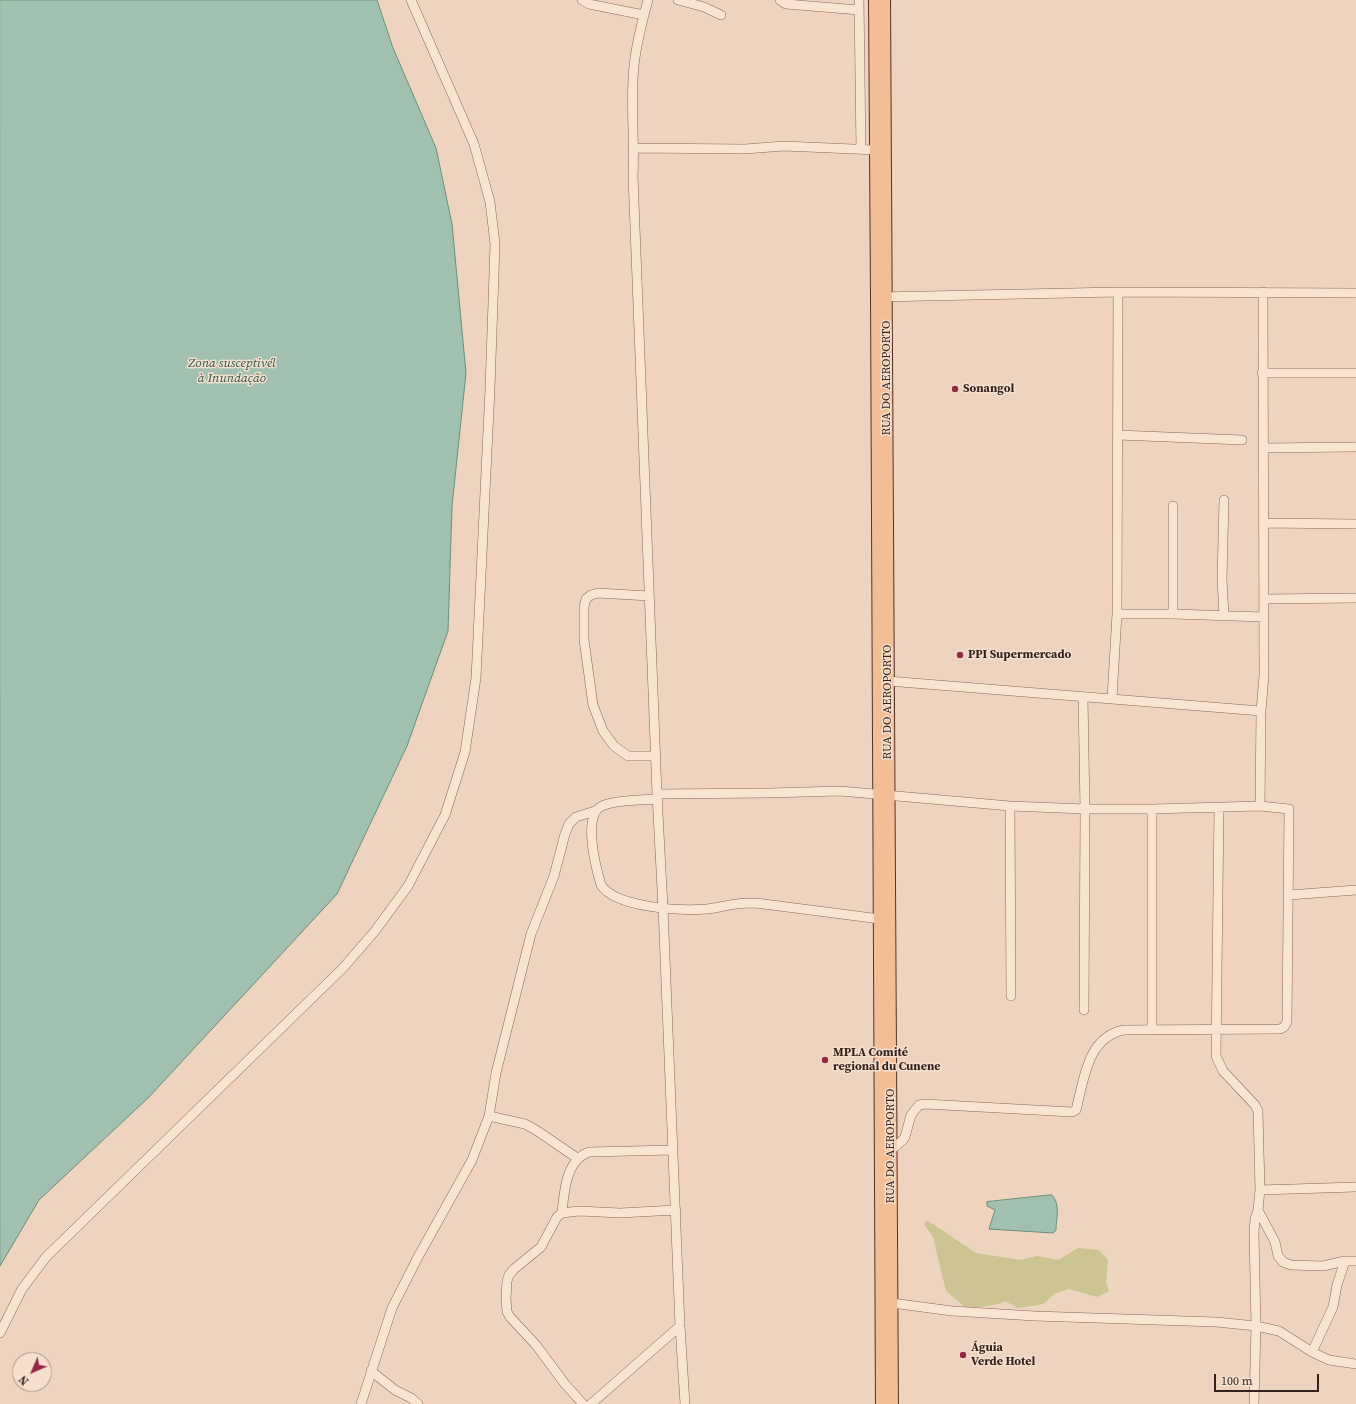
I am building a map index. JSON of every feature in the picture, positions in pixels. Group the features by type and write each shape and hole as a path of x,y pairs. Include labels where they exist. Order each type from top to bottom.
{"main road":[{"name":"RUA DO AEROPORTO","path":"874,0 876,150 882,297 888,681 880,919 892,1304 892,1404"},
{"name":"RUA DO AEROPORTO","path":"882,1404 886,1150 882,297 884,0"}],"street":[{"path":"0,1333 22,1289 46,1257 343,968 375,931 408,886 445,815 465,752 477,670 496,244 490,202 474,144 411,0"},
{"path":"582,0 589,4 644,15"},
{"path":"648,0 634,65 632,115 634,148 633,176 657,796 680,1326 685,1404"},
{"path":"678,0 704,7 721,15"},
{"path":"780,0 786,4 859,10"},
{"path":"859,0 861,150"},
{"path":"634,148 745,149 784,146 876,150"},
{"path":"1112,698 1117,614 1118,292"},
{"path":"882,297 1118,292 1356,293"},
{"path":"1260,806 1261,711 1264,675 1262,292"},
{"path":"1262,373 1356,373"},
{"path":"1118,434 1242,440"},
{"path":"1263,448 1356,447"},
{"path":"1224,500 1222,579 1224,616"},
{"path":"1173,506 1173,614"},
{"path":"1263,523 1356,524"},
{"path":"649,596 598,593 591,595 586,599 584,607 584,640 593,705 603,731 614,746 628,756 656,756"},
{"path":"1264,599 1356,598"},
{"path":"1117,614 1264,617"},
{"path":"888,681 1261,711"},
{"path":"1083,697 1085,809 1084,1010"},
{"path":"360,1404 392,1308 418,1257 472,1160 489,1116 496,1073 531,934 554,876 564,834 569,824 576,817 595,811 600,806 609,803 657,796 830,790 1010,806 1085,809 1152,809 1260,806 1289,809 1287,1022 1284,1027 1280,1029 1124,1030 1116,1032 1105,1037 1095,1048 1086,1066 1076,1110 1072,1112 925,1104 919,1105 911,1115 905,1136 886,1150"},
{"path":"1010,806 1011,996"},
{"path":"1218,808 1216,1056 1223,1071 1255,1105 1258,1111 1260,1190 1254,1233 1256,1326 1254,1404"},
{"path":"1152,809 1152,1030"},
{"path":"595,811 591,824 593,850 600,880 604,889 631,902 663,908 704,909 738,903 756,903 880,919"},
{"path":"1289,895 1356,890"},
{"path":"489,1116 525,1124 577,1158"},
{"path":"583,1404 565,1384 536,1345 510,1318 507,1312 506,1287 509,1275 514,1269 541,1247 557,1218 562,1213 565,1188 577,1158 588,1152 673,1150"},
{"path":"1260,1190 1356,1187"},
{"path":"562,1213 579,1211 620,1213 676,1210"},
{"path":"1258,1210 1275,1242 1278,1256 1283,1262 1291,1265 1323,1266 1345,1261 1356,1261"},
{"path":"1312,1352 1332,1307 1345,1261"},
{"path":"892,1304 952,1311 1043,1316 1216,1322 1256,1326 1276,1329 1312,1352 1333,1362 1356,1364"},
{"path":"591,1404 680,1326"},
{"path":"371,1371 395,1390 411,1398 418,1404"}],"shaded area":[{"path":"927,1220 976,1253 1021,1260 1037,1256 1058,1260 1078,1248 1099,1250 1108,1260 1106,1283 1109,1291 1097,1297 1069,1289 1056,1293 1043,1304 1018,1308 1005,1301 999,1304 967,1309 946,1291 933,1237 924,1224"}],"water":[{"name":"Zona susceptivél à Inundação","path":"0,0 377,0 393,48 436,148 452,224 466,373 452,506 448,631 407,746 337,894 149,1097 39,1200 0,1266"},
{"path":"1052,1195 1055,1199 1057,1207 1056,1230 1053,1233 989,1229 995,1210 987,1206 987,1202"}],"place":[{"name":"Sonangol","path":"955,389"},
{"name":"PPI Supermercado","path":"960,655"},
{"name":"MPLA Comité regional du Cunene","path":"825,1060"},
{"name":"Águia Verde Hotel","path":"963,1355"}]}
